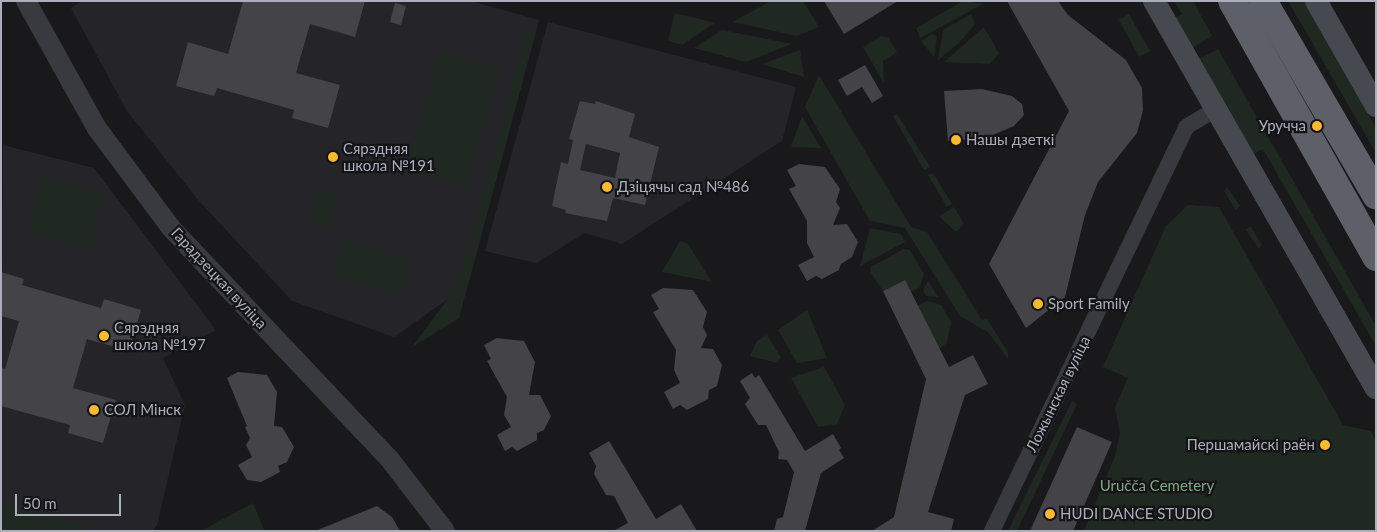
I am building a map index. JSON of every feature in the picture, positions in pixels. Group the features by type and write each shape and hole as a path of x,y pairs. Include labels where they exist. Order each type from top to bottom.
{"highway":[{"path":"1232,1 1376,258"},
{"path":"1262,1 1376,195"}],"main road":[{"path":"1154,1 1376,388"},
{"path":"1316,1 1376,106"}],"street":[{"name":"Гарадзецкая вуліца","path":"26,1 96,127 159,212 390,461 444,531"},
{"name":"Ложынская вуліца","path":"992,531 1186,127 1216,109"}],"shaded area":[{"name":"Сярэдняя школа №191","path":"82,1 471,1 539,20 468,285 394,337 292,301 200,202 127,111 71,8"},
{"name":"Дзіцячы сад №486","path":"548,22 796,87 782,141 622,244 585,233 536,263 485,251"},
{"name":"Сярэдняя школа №197","path":"3,145 94,168 216,330 163,358 185,405 157,525 152,531 1,531"}],"green space":[{"path":"771,1 803,1 819,27 797,36 733,22"},
{"path":"963,1 983,4 920,38 916,28"},
{"path":"1174,1 1193,1 1212,36 1191,49 1174,19 1182,14"},
{"path":"1288,1 1304,1 1376,128 1376,153"},
{"path":"675,13 715,23 682,45 668,41"},
{"path":"971,14 975,24 959,43 938,60 943,30"},
{"path":"1129,14 1150,51 1139,57 1119,20"},
{"path":"539,20 459,318 412,347 448,299 468,249 524,39"},
{"path":"984,27 999,53 990,64 944,62"},
{"path":"722,30 792,44 746,62 694,48"},
{"path":"932,34 937,37 934,57 921,41"},
{"path":"881,36 888,37 897,52 883,61 884,83 863,47"},
{"path":"1218,49 1376,326 1376,346 1263,149 1253,154 1199,59"},
{"path":"800,50 804,77 762,64"},
{"path":"439,52 500,69 466,187 406,169"},
{"path":"819,75 911,227 927,232 982,320 987,319 1008,352 1008,359 988,332 960,316 905,228 870,221 805,107"},
{"path":"897,114 930,167 924,170 893,116"},
{"path":"802,116 821,148 791,147"},
{"path":"933,173 952,204 947,207 928,175"},
{"path":"42,177 104,193 88,249 27,231"},
{"path":"1227,187 1240,206 1236,210 1224,191"},
{"path":"319,188 337,193 328,229 309,224"},
{"name":"Uručča Cemetery","path":"1188,205 1219,207 1343,425 1371,431 1376,442 1376,531 1084,531 1115,456 1120,433 1115,408 1128,378 1103,367 1166,226"},
{"path":"954,207 964,224 956,232 939,216"},
{"path":"1250,226 1262,245 1259,249 1246,230"},
{"path":"870,228 901,234 905,242 860,266"},
{"path":"344,240 411,260 401,294 334,275"},
{"path":"680,241 688,244 712,282 662,272"},
{"path":"904,249 910,250 924,274 920,287 911,292 904,280 883,291 870,271 871,267"},
{"path":"928,281 938,297 926,296 923,290"},
{"path":"927,301 941,305 951,322 947,343 939,349 918,306"},
{"path":"807,310 827,358 797,363 778,330"},
{"path":"767,335 781,358 777,363 750,356 757,341"},
{"path":"824,367 845,405 837,424 818,427 791,378"},
{"path":"1072,401 1077,404 1017,531 1008,531"},
{"path":"1,503 82,525 85,531 1,531"},
{"path":"253,503 264,530 201,531"}],"building":[{"path":"243,1 365,1 355,37 310,24 296,73 340,85 328,128 292,118 294,110 217,88 214,96 176,86 188,42 228,54"},
{"path":"824,1 898,1 844,34"},
{"path":"1007,1 1058,1 1068,15 1126,60 1142,88 1143,110 1137,133 1098,182 1085,215 1065,297 1026,328 989,264 1069,111"},
{"path":"395,3 406,6 401,25 390,22"},
{"path":"865,65 883,96 872,103 862,87 847,96 838,80"},
{"path":"982,89 1012,96 1022,104 1024,115 1014,126 986,138 948,141 944,91"},
{"path":"580,101 595,104 596,101 635,114 629,137 659,147 645,205 613,198 607,221 565,213 566,210 552,206 561,162 568,164 573,140 569,139","holes":["586,144 620,153 615,178 580,170"]},
{"path":"799,164 825,167 840,189 836,202 840,208 833,225 847,224 858,242 852,257 841,264 839,270 822,279 816,276 807,281 798,265 814,257 807,243 807,221 789,189 796,186 787,170"},
{"path":"1,272 24,279 22,285 101,308 104,299 141,310 129,351 87,339 73,388 116,400 103,443 68,433 70,425 1,406 1,367 5,369 19,321 1,316"},
{"path":"905,280 949,367 973,355 988,384 965,395 928,512 954,519 951,531 872,531 894,517 926,379 883,291"},
{"path":"663,288 693,290 707,312 703,327 707,335 701,348 713,349 722,365 717,386 709,390 708,399 687,410 680,405 673,409 664,392 680,383 674,370 676,350 653,312 659,309 651,295"},
{"path":"497,338 524,341 535,362 529,395 540,395 551,416 544,430 537,433 537,440 517,451 512,447 505,451 497,435 511,427 504,415 507,397 487,361 491,359 484,345"},
{"path":"238,372 267,375 277,392 274,426 282,427 294,447 287,462 278,466 280,472 261,482 247,480 238,465 252,457 246,445 250,438 245,427 247,426 227,378"},
{"path":"752,373 755,378 759,375 805,451 833,434 841,448 839,450 844,458 821,473 805,531 774,531 777,519 783,517 794,472 787,460 778,459 779,452 766,425 758,425 745,404 750,398 740,381"},
{"path":"1077,427 1112,442 1073,531 1030,531"},
{"path":"609,441 656,519 681,504 697,531 613,531 628,523 614,496 606,495 594,474 596,466 589,453"},
{"path":"377,506 392,517 400,531 315,531"}],"place":[{"name":"Уручча","path":"1317,126"},
{"name":"Нашы дзеткі","path":"956,140"},
{"name":"Сярэдняя школа №191","path":"333,157"},
{"name":"Дзіцячы сад №486","path":"607,187"},
{"name":"Sport Family","path":"1038,304"},
{"name":"Сярэдняя школа №197","path":"104,336"},
{"name":"СОЛ Мінск","path":"94,410"},
{"name":"Першамайскі раён","path":"1325,445"},
{"name":"HUDI DANCE STUDIO","path":"1050,514"}]}
